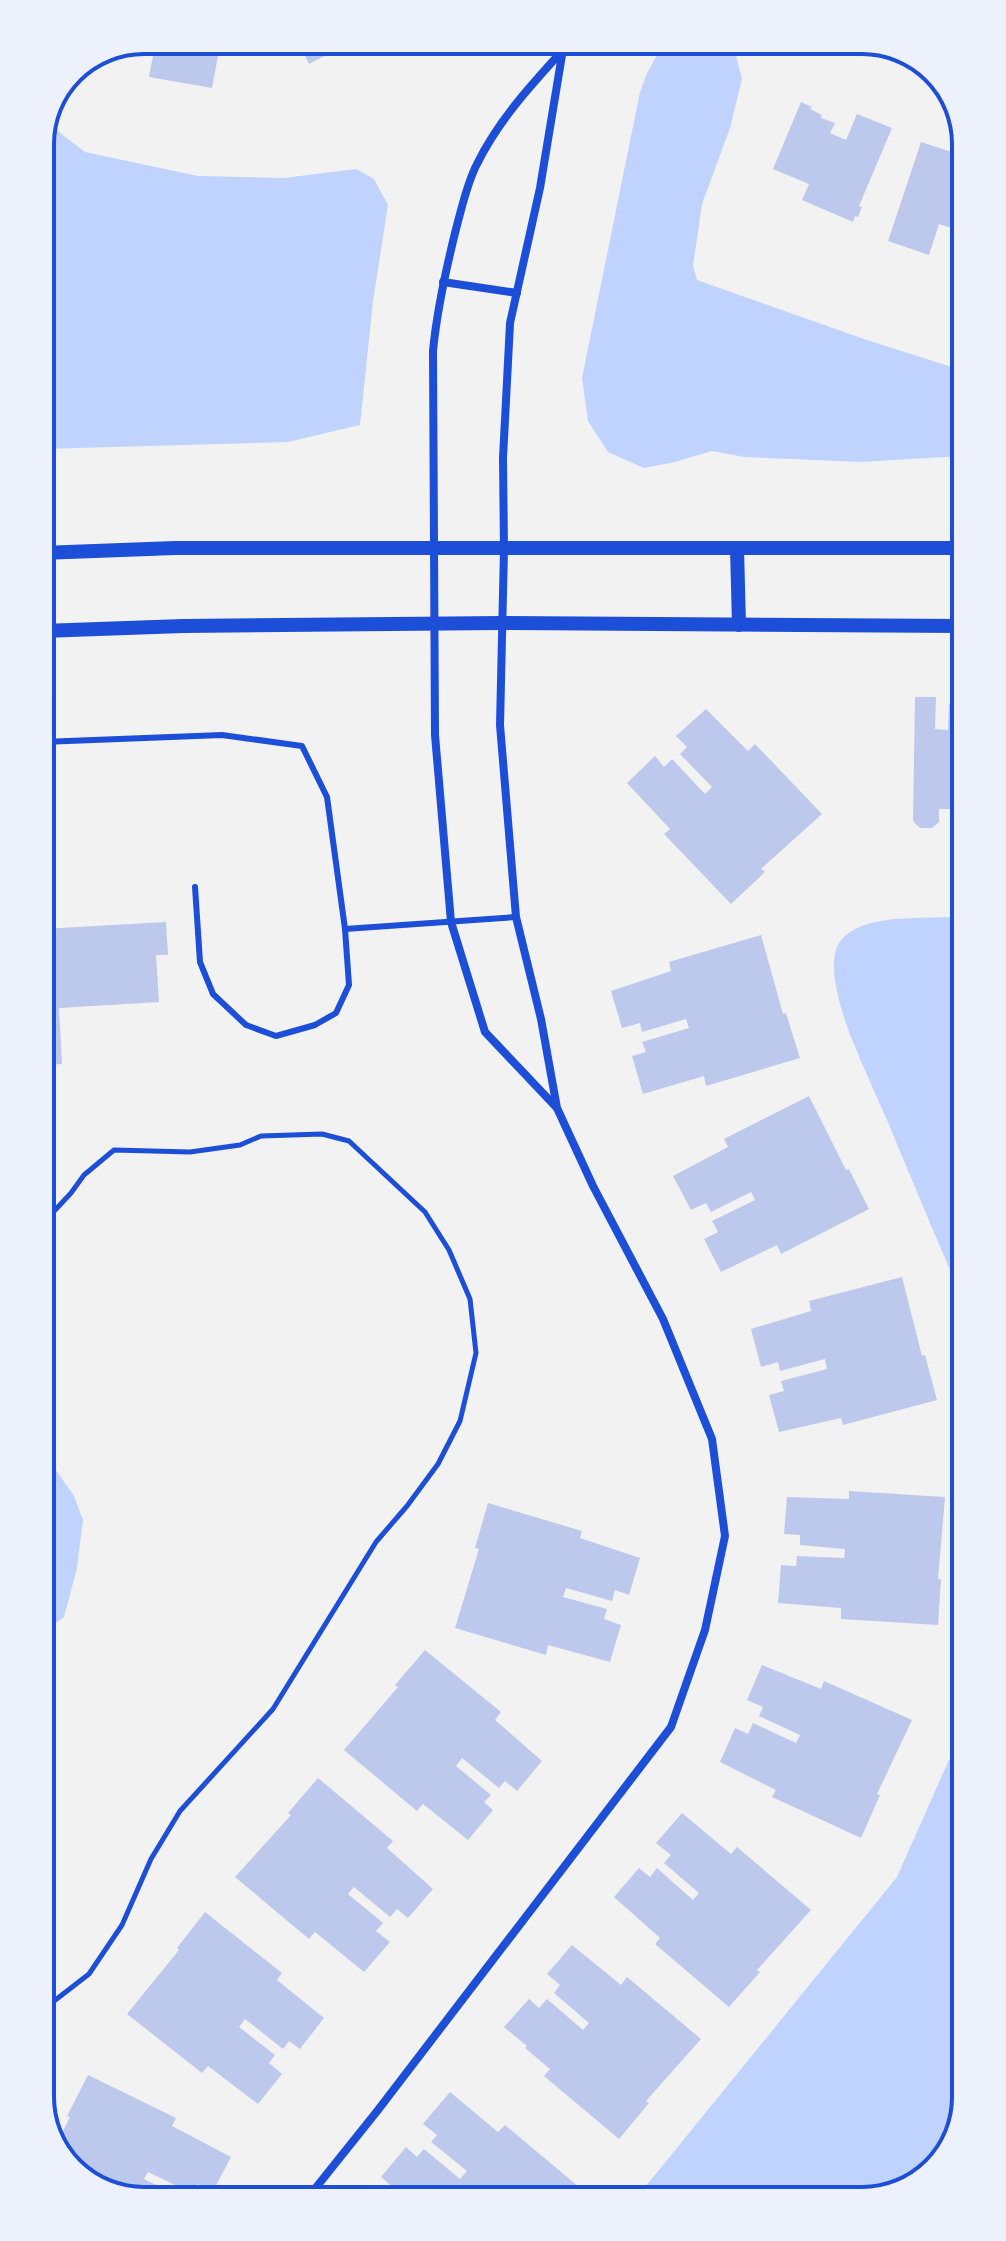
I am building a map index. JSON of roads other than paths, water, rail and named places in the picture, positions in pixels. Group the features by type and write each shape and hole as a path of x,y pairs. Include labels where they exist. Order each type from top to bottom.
{"street":[{"path":"557,54 503,120 476,165 462,205 437,306 433,351 435,735 451,922 485,1032 557,1108"},
{"path":"316,2187 671,1727 705,1630 725,1536 712,1439 663,1319 593,1186 557,1108 541,1019 516,917 500,725 507,375 510,323 540,188 563,54"},
{"path":"443,282 517,293"},
{"path":"54,553 175,548 952,548"},
{"path":"737,548 739,625"},
{"path":"54,631 502,623 952,626"}],"lane":[{"path":"54,742 222,735 302,746 327,797 345,929 349,985 336,1013 315,1025 276,1036 246,1025 213,994 200,962 195,887"},
{"path":"345,929 516,917"}],"water":[{"path":"730,54 736,56 742,79 730,128 702,204 693,266 697,280 952,367 952,457 861,462 744,457 712,451 644,468 608,452 588,421 582,378 640,92 657,55"},
{"path":"56,129 85,152 198,176 284,178 356,169 374,179 388,205 373,301 360,425 288,442 54,449"},
{"path":"952,917 952,1274 851,1037 837,992 834,956 845,936 870,924 901,919"},
{"path":"54,1467 74,1496 83,1520 77,1568 64,1617 54,1624"},
{"path":"952,1753 952,2097 943,2137 926,2161 907,2175 874,2186 645,2187 897,1877"}]}
